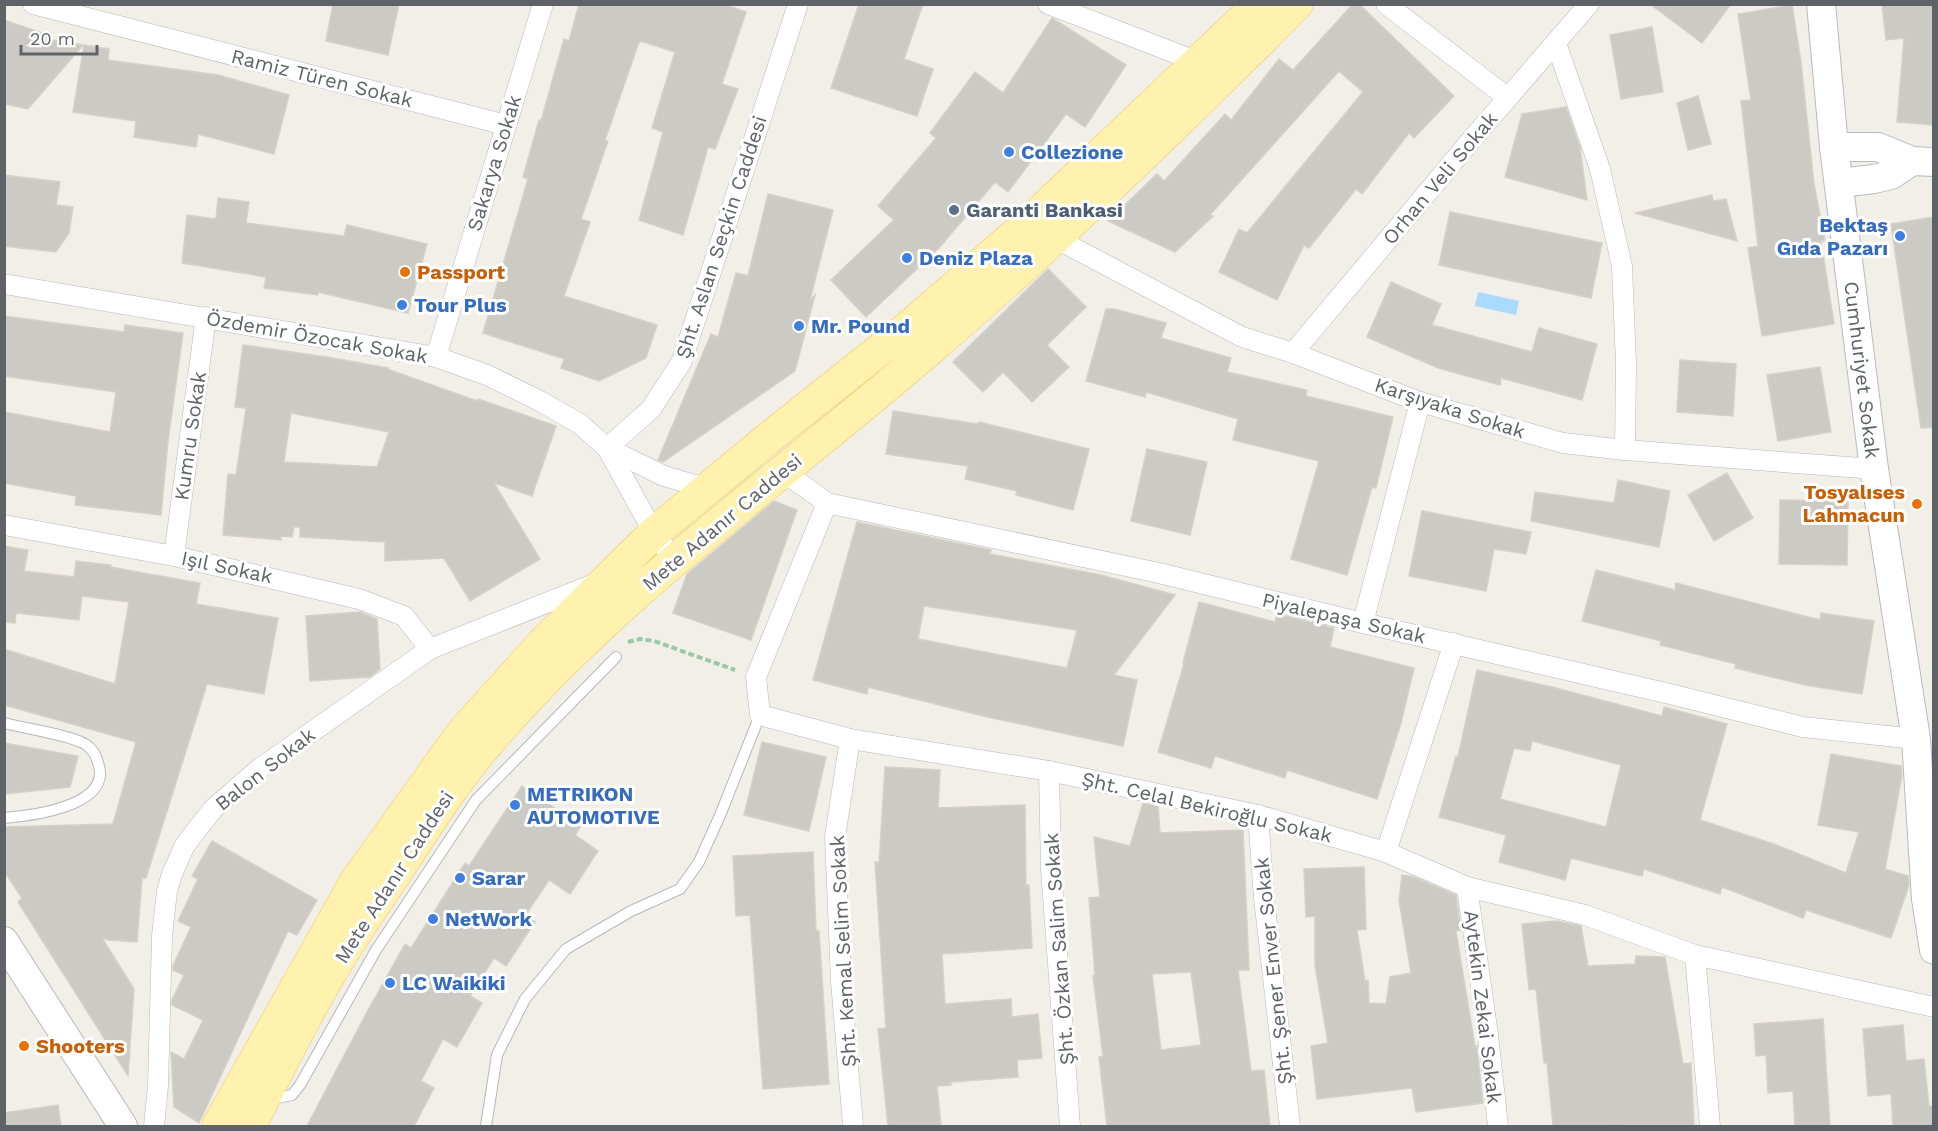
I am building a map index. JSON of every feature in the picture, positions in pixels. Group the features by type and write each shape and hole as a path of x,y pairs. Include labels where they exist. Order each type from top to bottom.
{"main road":[{"name":"Mete Adanır Caddesi","path":"218,1126 356,881 462,733 543,643 654,533 906,329 1024,227 1259,4"},
{"name":"Mete Adanır Caddesi","path":"256,1114 281,1062 337,962 466,791 493,736 572,654 674,560 927,352 1055,238 1297,4"}],"street":[{"name":"Ramiz Türen Sokak","path":"33,4 506,124"},
{"name":"Sakarya Sokak","path":"436,357 543,4"},
{"name":"Şht. Aslan Seçkin Caddesi","path":"607,448 651,409 682,361 798,4"},
{"path":"1048,4 1198,62"},
{"path":"1386,4 1508,98"},
{"name":"Orhan Veli Sokak","path":"1293,353 1589,4"},
{"name":"Cumhuriyet Sokak","path":"1821,4 1834,147 1874,469 1916,739 1934,950"},
{"path":"1556,43 1600,169 1622,266 1626,364 1625,450"},
{"path":"1834,147 1878,147 1923,162"},
{"path":"1839,183 1891,175 1923,162"},
{"name":"Karşıyaka Sokak","path":"1055,238 1242,338 1293,353 1419,402 1563,443 1625,450 1874,469"},
{"name":"Özdemir Özocak Sokak","path":"4,284 436,357 488,375 540,401 580,424 607,448 664,476 709,489"},
{"name":"Kumru Sokak","path":"174,556 206,317"},
{"path":"1363,623 1419,402"},
{"name":"Özdemir Özocak Sokak","path":"607,448 654,533 674,560"},
{"name":"Piyalepaşa Sokak","path":"782,470 827,503 1159,573 1803,727 1916,739"},
{"path":"760,715 756,677 827,503"},
{"name":"Işıl Sokak","path":"4,525 174,556 358,598 404,616 430,649"},
{"name":"Balon Sokak","path":"154,1126 158,1086 164,906 172,874 185,845 213,809 259,769 430,649 609,579"},
{"path":"1386,852 1454,643"},
{"name":"Şht. Celal Bekiroğlu Sokak","path":"760,715 850,740 1049,771 1258,815 1386,852 1467,887 1585,915 1695,955 1934,1007"},
{"name":"Şht. Kemal Selim Sokak","path":"850,740 835,837 841,981 853,1126"},
{"name":"Şht. Özkan Salim Sokak","path":"1049,771 1052,869 1070,1126"},
{"name":"Şht. Şener Enver Sokak","path":"1258,815 1264,898 1290,1126"},
{"name":"Aytekin Zekai Sokak","path":"1467,887 1498,1126"},
{"path":"4,941 123,1126"},
{"path":"1695,955 1710,1126"},
{"path":"100,1092 109,1126"}],"lane":[{"path":"466,791 616,657"},
{"path":"486,1126 497,1055 525,999 566,949 631,910 680,889 703,852 721,813 760,715"},
{"path":"4,723 82,742 94,752 100,770 97,783 88,795 70,806 33,815 4,818"}],"path":[{"path":"616,657 628,641 654,641 756,677"}],"water":[{"path":"1478,292 1519,301 1516,315 1475,306"}],"building":[{"path":"333,4 399,4 388,55 326,41"},
{"path":"579,4 723,4 746,12 722,84 738,89 715,149 708,147 683,235 639,220 663,132 652,128 675,52 640,41 638,45 581,219 590,222 564,296 657,325 646,358 599,381 561,368 564,359 483,333 528,179 523,177 539,120 541,121 564,39 569,41"},
{"path":"859,4 923,4 904,59 933,69 917,116 831,88"},
{"path":"1353,4 1359,4 1454,96 1414,138 1409,133 1362,194 1356,189 1309,248 1304,245 1277,300 1219,272 1239,229 1247,233 1363,92 1339,71 1210,215 1213,216 1175,252 1108,221 1157,174 1164,181 1225,114 1231,120 1279,59 1293,70"},
{"path":"1650,4 1731,4 1702,43"},
{"path":"1882,4 1934,4 1934,125 1897,122 1904,38 1886,40"},
{"path":"1792,5 1801,62 1814,184 1825,241 1821,241 1834,324 1762,336 1748,248 1758,246 1741,101 1751,100 1738,14"},
{"path":"1052,18 1126,65 1085,127 1066,114 1008,192 995,182 939,248 866,317 831,280 894,220 878,206 936,138 930,133 975,72 1003,93"},
{"path":"4,20 45,34 46,39 83,45 28,109 4,104"},
{"path":"1652,27 1663,92 1621,99 1610,35"},
{"path":"84,45 109,49 108,60 218,75 289,95 274,154 198,134 196,147 134,137 136,121 73,112"},
{"path":"1698,96 1711,144 1688,150 1677,103"},
{"path":"1566,107 1580,147 1587,200 1505,177 1522,114"},
{"path":"4,175 60,182 56,205 73,207 69,233 56,252 4,246"},
{"path":"768,194 833,210 810,300 815,295 795,371 663,462 658,460 711,334 718,337 736,273 748,276"},
{"path":"1712,195 1713,201 1726,199 1737,241 1635,213"},
{"path":"218,198 249,202 246,223 344,236 347,225 427,244 408,313 318,292 318,295 264,288 266,277 182,263 187,215 216,219"},
{"path":"1450,212 1602,243 1591,298 1439,265"},
{"path":"1934,217 1934,427 1921,428 1891,224"},
{"path":"1048,269 1086,307 1047,345 1069,367 1032,402 1003,372 983,392 953,362"},
{"path":"1391,282 1441,304 1432,325 1532,352 1539,328 1597,344 1582,400 1501,378 1500,385 1438,368 1367,337"},
{"path":"1106,309 1114,309 1166,323 1161,338 1231,358 1227,372 1307,390 1306,396 1393,417 1376,488 1372,487 1347,575 1291,559 1319,461 1233,440 1238,419 1146,392 1145,397 1086,381"},
{"path":"4,316 124,332 125,325 183,333 168,441 161,515 75,505 76,496 4,483 4,412 110,432 116,392 4,376"},
{"path":"243,345 388,368 477,401 478,399 556,426 532,496 494,483 540,559 470,601 444,558 385,561 385,542 300,537 300,527 294,527 292,537 281,536 281,540 223,535 228,474 236,475 246,408 235,407","holes":["291,413 389,432 377,467 284,462"]},
{"path":"1680,360 1736,364 1733,416 1677,412"},
{"path":"1820,367 1831,432 1778,441 1767,375"},
{"path":"893,411 978,424 979,422 1089,449 1073,510 1016,495 1017,491 965,479 968,466 886,454"},
{"path":"1147,449 1207,462 1190,535 1131,521"},
{"path":"1727,473 1753,518 1714,541 1688,495"},
{"path":"1618,480 1670,491 1659,547 1531,521 1535,492 1614,503"},
{"path":"1780,500 1848,501 1847,565 1779,564"},
{"path":"774,501 797,510 751,640 673,613 687,574"},
{"path":"1422,511 1531,532 1526,554 1494,549 1486,591 1409,576"},
{"path":"857,522 991,550 990,554 1101,575 1175,595 1114,675 1137,680 1123,746 983,716 868,687 867,694 813,680","holes":["924,606 1077,630 1067,668 918,639"]},
{"path":"4,546 28,550 24,571 74,577 76,561 111,565 110,567 200,583 196,604 278,618 264,694 207,684 146,878 142,878 137,942 102,938 134,989 128,1076 18,902 22,898 4,871 4,827 113,824 136,742 4,705 4,649 115,684 129,602 82,596 79,620 16,613 15,623 4,622"},
{"path":"1596,570 1675,590 1676,583 1820,620 1821,613 1874,621 1862,694 1805,685 1735,668 1736,664 1660,645 1661,641 1582,621"},
{"path":"1199,602 1275,622 1277,614 1334,628 1330,647 1414,668 1401,723 1377,799 1287,770 1285,778 1215,756 1211,768 1158,752 1184,664"},
{"path":"360,612 377,619 380,669 370,677 310,681 306,616"},
{"path":"1477,670 1662,716 1664,707 1727,724 1700,820 1774,844 1846,873 1859,832 1818,825 1831,754 1901,766 1902,775 1885,869 1908,876 1909,885 1891,938 1806,910 1803,918 1722,887 1720,894 1644,869 1642,876 1571,858 1565,880 1499,862 1506,835 1439,817 1456,756 1458,757","holes":["1532,741 1621,765 1606,827 1500,799 1514,748 1530,751"]},
{"path":"762,742 826,757 809,831 744,815"},
{"path":"4,743 78,756 70,787 4,794"},
{"path":"885,767 940,770 938,808 1025,805 1026,885 1029,885 1032,948 942,954 945,1004 1011,999 1012,1017 1038,1014 1042,1058 1017,1060 1018,1077 951,1082 951,1085 937,1086 941,1126 888,1126 878,1029 886,1028 875,862 879,862 880,849 883,848 880,848"},
{"path":"522,786 581,826 575,835 598,851 570,894 549,880 525,916 535,922 506,966 494,958 470,996 482,1003 457,1047 443,1039 421,1081 434,1088 414,1126 307,1126 405,944 411,948 465,863 469,866"},
{"path":"1143,803 1158,806 1160,833 1243,830 1249,970 1238,970 1251,1071 1264,1070 1270,1126 1107,1126 1099,1057 1103,1056 1093,976 1095,975 1089,898 1100,897 1094,837 1130,846","holes":["1191,972 1201,1045 1161,1050 1152,974"]},
{"path":"212,841 317,900 297,935 288,931 199,1123 174,1107 171,1052 184,1059 203,1020 172,1005 172,1000 184,975 173,970 173,966 191,927 178,921 198,879 192,876"},
{"path":"813,852 816,931 819,931 829,1084 763,1089 750,915 736,916 733,856"},
{"path":"1364,867 1366,929 1357,930 1365,981 1368,980 1369,1003 1386,1004 1390,977 1411,973 1399,900 1402,875 1414,877 1456,895 1461,930 1456,931 1475,1047 1477,1046 1483,1103 1416,1112 1412,1088 1317,1099 1311,1046 1328,1043 1315,965 1315,916 1306,917 1304,869"},
{"path":"1557,921 1581,926 1588,966 1635,964 1636,956 1665,957 1683,1064 1691,1063 1694,1125 1553,1126 1547,1063 1544,1063 1536,989 1529,990 1522,924"},
{"path":"1823,1019 1830,1126 1795,1126 1793,1091 1768,1093 1766,1055 1756,1056 1754,1024"},
{"path":"1903,1025 1906,1061 1924,1059 1929,1106 1934,1106 1934,1126 1893,1126 1891,1094 1868,1096 1863,1029"},
{"path":"58,1105 61,1126 4,1126 4,1113"}],"place":[{"name":"Collezione","path":"1009,152"},
{"name":"Garanti Bankasi","path":"954,210"},
{"name":"Bektaş Gıda Pazarı","path":"1900,236"},
{"name":"Deniz Plaza","path":"907,258"},
{"name":"Passport","path":"405,272"},
{"name":"Tour Plus","path":"402,305"},
{"name":"Mr. Pound","path":"799,326"},
{"name":"Tosyalıses Lahmacun","path":"1917,504"},
{"name":"METRIKON AUTOMOTIVE","path":"515,805"},
{"name":"Sarar","path":"460,878"},
{"name":"NetWork","path":"433,919"},
{"name":"LC Waikiki","path":"390,983"},
{"name":"Shooters","path":"24,1046"}]}
